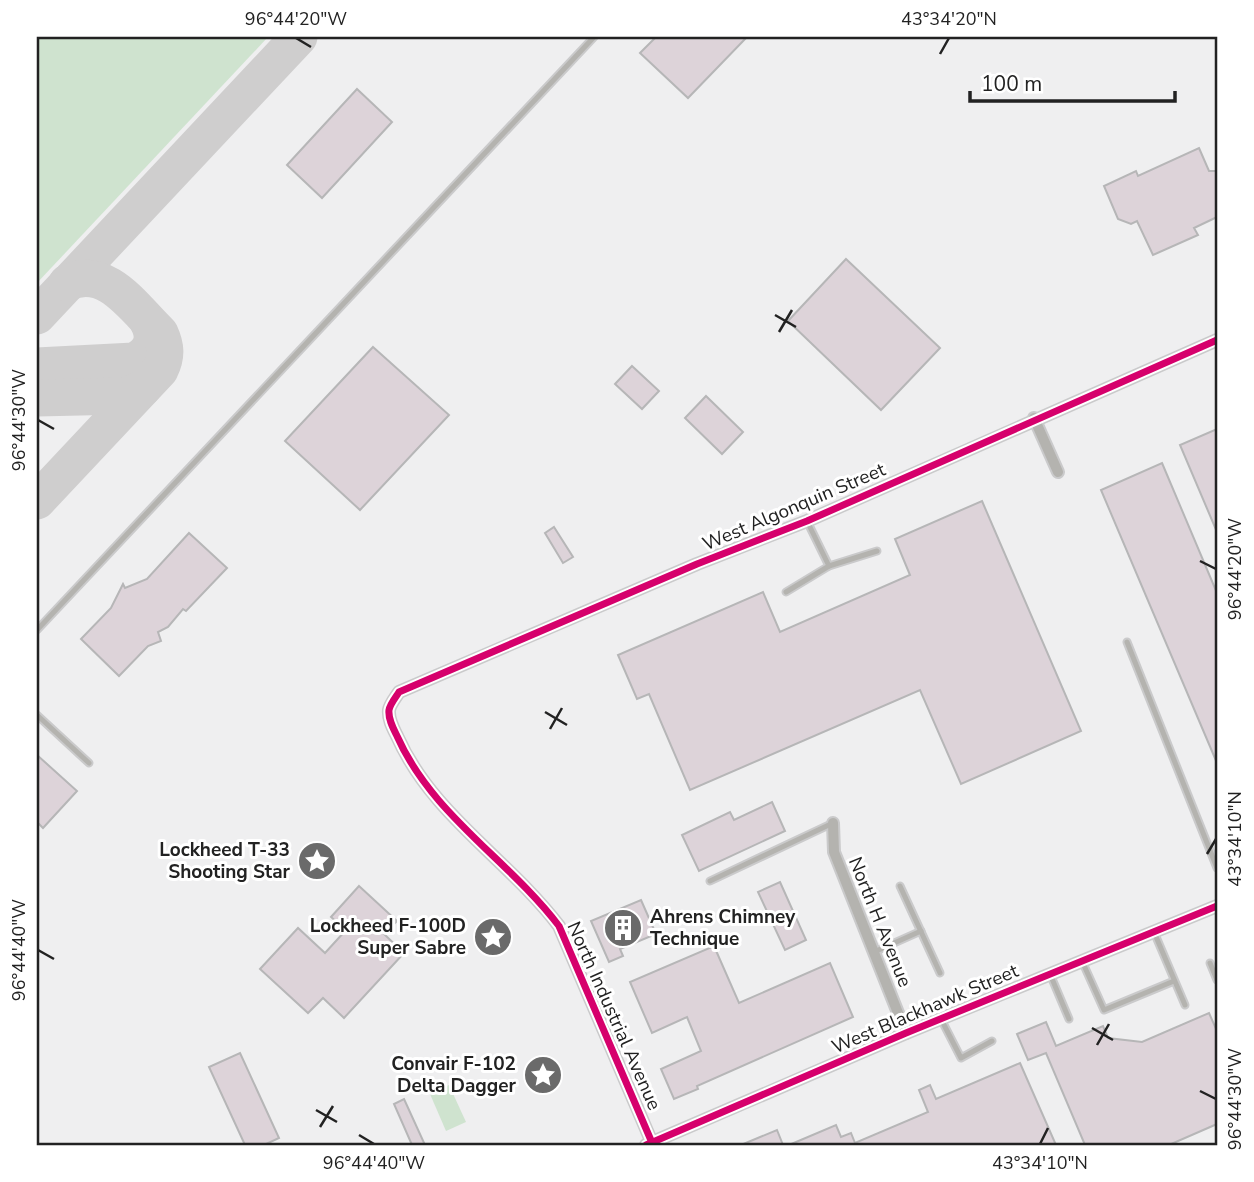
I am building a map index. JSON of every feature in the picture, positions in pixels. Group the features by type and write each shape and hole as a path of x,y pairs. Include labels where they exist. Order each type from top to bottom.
{"street":[{"name":"West Algonquin Street","path":"389,708 399,692 696,565 807,521 1034,418 1217,340"},
{"path":"1034,418 1058,472"},
{"name":"North Industrial Avenue","path":"389,708 390,719 416,772 457,823 543,904 559,926 650,1144"},
{"name":"North H Avenue","path":"833,823 834,852 906,1033"},
{"name":"West Blackhawk Street","path":"650,1144 906,1033 1217,906"}],"lane":[{"path":"37,630 594,37"},
{"path":"807,521 830,561 829,566"},
{"path":"786,593 829,566 877,551"},
{"path":"1127,642 1217,868"},
{"path":"37,715 89,763"},
{"path":"710,881 833,823"},
{"path":"900,886 940,974"},
{"path":"874,953 921,931"},
{"path":"1154,932 1185,1005"},
{"path":"1082,961 1104,1010 1174,981"},
{"path":"1210,963 1217,980"},
{"path":"1050,974 1069,1019"},
{"path":"941,1019 961,1058 992,1041"}],"green space":[{"path":"37,37 268,37 37,283"},
{"path":"449,1085 466,1122 446,1131 430,1094"}],"building":[{"path":"656,37 747,37 688,98 640,53"},
{"path":"357,89 392,122 322,198 287,165"},
{"path":"1199,148 1209,171 1217,171 1217,217 1194,228 1198,235 1153,255 1137,221 1131,224 1118,219 1104,186 1136,171 1138,176"},
{"path":"846,259 940,348 881,410 788,321"},
{"path":"373,347 449,415 360,510 285,441"},
{"path":"632,366 659,391 642,409 615,384"},
{"path":"706,396 743,432 722,454 685,418"},
{"path":"1217,429 1217,532 1180,445"},
{"path":"1162,463 1217,593 1217,763 1101,490"},
{"path":"982,501 1081,731 961,784 920,690 690,790 649,694 637,699 618,655 763,592 780,632 910,575 895,539"},
{"path":"554,527 573,557 563,563 545,533"},
{"path":"189,533 227,568 186,611 183,609 168,627 158,632 161,641 148,646 119,676 81,639 111,608 123,584 125,588 147,579"},
{"path":"37,755 77,791 43,828 37,822"},
{"path":"772,802 785,831 699,871 682,835 730,812 734,820"},
{"path":"780,882 806,940 785,950 758,892"},
{"path":"359,886 397,921 384,934 404,953 344,1018 323,998 308,1013 260,969 298,928 325,953 346,930 331,917"},
{"name":"Ahrens Chimney Technique","path":"641,900 656,934 620,949 623,956 609,962 591,921"},
{"path":"714,946 739,1003 830,963 853,1017 697,1086 698,1089 674,1099 661,1069 701,1051 687,1017 652,1033 630,982"},
{"path":"1209,1013 1217,1031 1217,1124 1169,1145 1085,1145 1046,1053 1028,1060 1017,1034 1046,1022 1056,1046 1103,1026 1108,1038 1142,1042"},
{"path":"240,1053 279,1138 264,1145 245,1145 209,1067"},
{"path":"1020,1063 1056,1145 789,1145 836,1125 841,1137 851,1133 855,1143 928,1112 919,1090 930,1085 936,1099"},
{"path":"404,1099 425,1145 412,1145 394,1104"},
{"path":"777,1130 783,1145 741,1145"}],"taxiway":[{"path":"37,316 299,37"},
{"path":"37,501 160,370 165,356 160,333 118,292 94,279 67,283"},
{"path":"37,366 134,361 145,354 151,345 152,334 148,322"},
{"path":"37,398 124,396 143,388"}],"cycle path":[{"path":"653,1145 559,926 517,879 450,813 412,764 389,717 390,708 399,692 697,564 807,521 1217,340"},
{"path":"646,1145 906,1033 1217,906"}],"place":[{"name":"Lockheed T-33 Shooting Star","path":"317,861"},
{"name":"Ahrens Chimney Technique","path":"623,928"},
{"name":"Lockheed F-100D Super Sabre","path":"493,937"},
{"name":"Convair F-102 Delta Dagger","path":"543,1075"}]}
